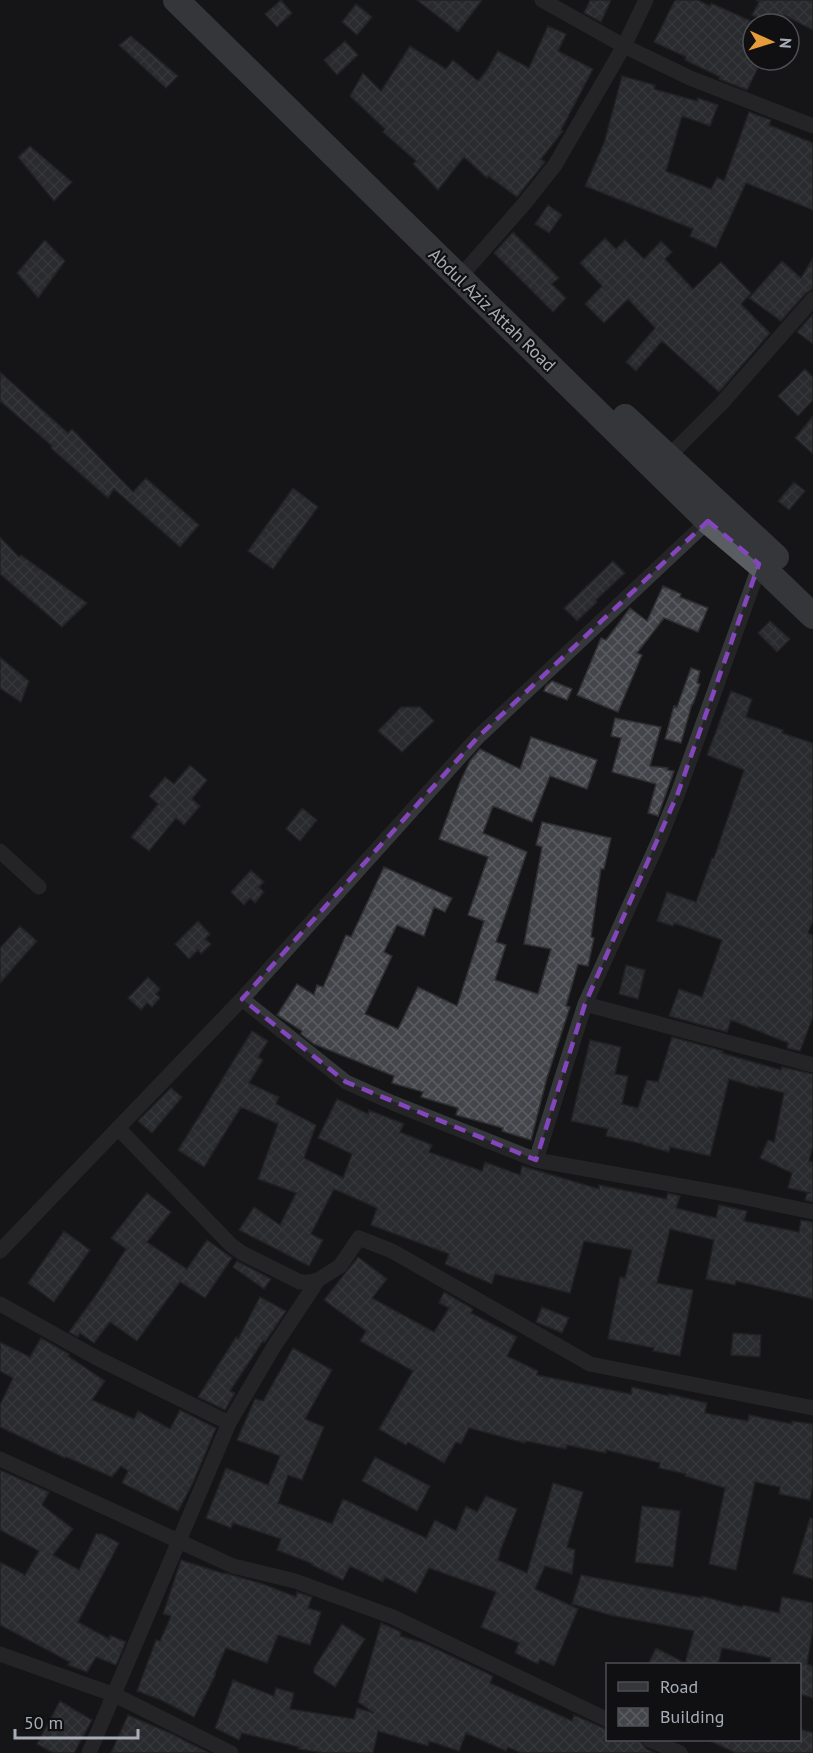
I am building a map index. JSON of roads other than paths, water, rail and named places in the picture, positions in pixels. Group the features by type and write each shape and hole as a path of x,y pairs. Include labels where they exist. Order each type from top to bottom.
{"highway":[{"name":"Abdul Aziz Attah Road","path":"176,0 708,521 763,556 813,593"},
{"name":"Abdul Aziz Attah Road","path":"192,0 318,127 466,270 669,456 763,556 813,616"}],"street":[{"path":"543,0 624,46 690,78 813,126"},
{"path":"466,270 555,165 624,46 646,0"},
{"path":"669,456 721,404 813,299"},
{"path":"0,1251 242,999 478,737 708,521"},
{"path":"536,1160 585,1004 678,793 763,556"},
{"path":"0,851 39,887"},
{"path":"242,999 346,1082 536,1160 813,1212"},
{"path":"585,1004 813,1065"},
{"path":"118,1128 231,1245 242,1253 300,1282 318,1280"},
{"path":"89,1753 229,1423 273,1348 318,1280 340,1266 359,1238 392,1251 590,1364 813,1408"},
{"path":"0,1304 95,1357 229,1423"},
{"path":"0,1459 233,1566 295,1581 393,1617 606,1718"},
{"path":"0,1654 115,1695 231,1753"},
{"path":"652,1741 680,1753"}]}
